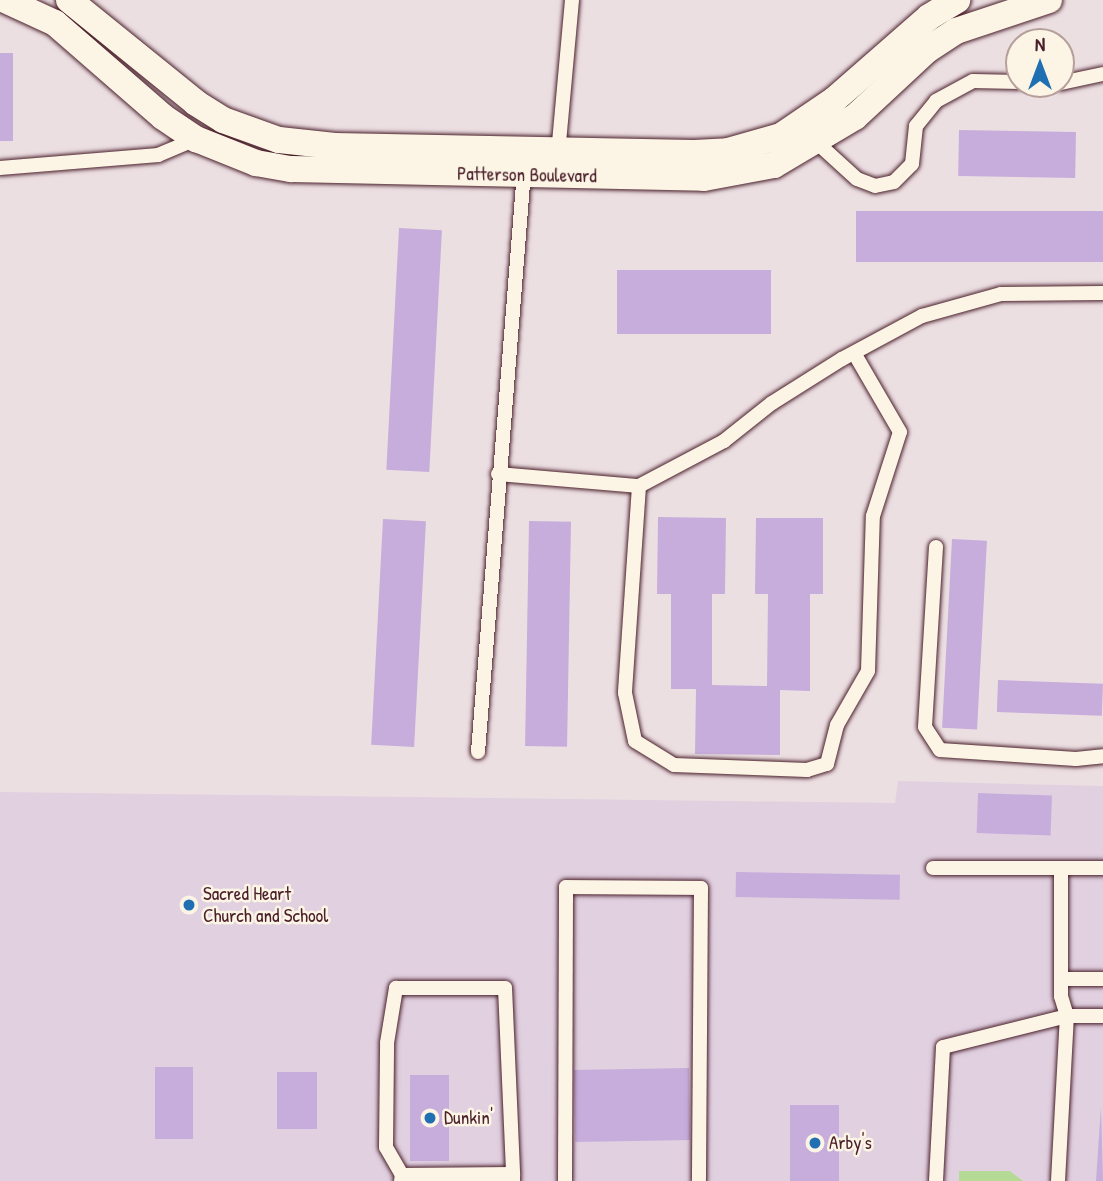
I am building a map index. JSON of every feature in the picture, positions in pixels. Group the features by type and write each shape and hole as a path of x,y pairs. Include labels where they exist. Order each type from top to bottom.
{"street":[{"name":"Patterson Boulevard","path":"5,0 55,23 163,117 196,139 256,163 291,169 557,163 728,151 782,136 808,133 855,117 927,50 956,31 1049,0"},
{"name":"Patterson Boulevard","path":"69,0 163,80 223,120 249,130 279,140 525,163"},
{"name":"Patterson Boulevard","path":"808,133 929,17 957,0"}],"lane":[{"path":"557,163 572,0"},
{"path":"1075,80 1103,74"},
{"path":"808,133 858,179 875,186 894,182 912,164 916,125 936,101 972,81 1005,82"},
{"path":"0,168 158,155 196,139"},
{"path":"478,752 498,474 525,163"},
{"path":"498,474 639,486 724,441 772,403 853,353 922,316 1001,294 1103,293"},
{"path":"639,486 625,693 635,741 674,765 807,769 827,764 837,725 867,671 873,516 900,432 853,353"},
{"path":"936,547 925,727 940,750 1076,759 1103,756"},
{"path":"933,868 1103,868"},
{"path":"1058,1181 1067,1016 1060,979 1060,868"},
{"path":"565,1181 566,887 701,888 699,1181"},
{"path":"1060,979 1103,979"},
{"path":"396,988 505,988 513,1178 401,1178 386,1147 387,1043 396,988"},
{"path":"936,1181 943,1048 1067,1016 1103,1016"}],"shaded area":[{"path":"898,781 1103,786 1103,1181 0,1181 0,792 895,803"}],"green space":[{"path":"959,1171 1010,1171 1023,1181 959,1181"}],"building":[{"path":"0,53 13,53 13,141 0,141"},
{"path":"959,130 1076,132 1075,178 958,176"},
{"path":"856,211 1103,211 1103,262 856,262"},
{"path":"399,228 442,230 429,472 386,470"},
{"path":"617,270 771,270 771,334 617,334"},
{"path":"658,517 726,518 725,594 712,594 712,685 767,686 768,594 755,594 756,518 823,518 823,594 810,594 810,691 780,690 780,755 695,754 696,689 671,689 671,594 657,594"},
{"path":"383,519 426,521 414,747 371,745"},
{"path":"529,521 571,522 567,747 525,746"},
{"path":"952,539 987,541 977,730 942,728"},
{"path":"998,680 1103,684 1102,716 997,712"},
{"path":"978,793 1052,796 1051,836 977,833"},
{"path":"736,872 900,875 900,900 736,897"},
{"path":"155,1067 193,1067 193,1139 155,1139"},
{"path":"689,1068 690,1140 575,1142 574,1070"},
{"path":"277,1072 317,1072 317,1129 277,1129"},
{"name":"Dunkin'","path":"410,1075 449,1075 449,1161 410,1161"},
{"name":"Arby's","path":"790,1105 839,1105 839,1181 790,1181"},
{"path":"1101,1107 1103,1181 1096,1181"}],"place":[{"name":"Sacred Heart Church and School","path":"189,905"},
{"name":"Dunkin'","path":"430,1118"},
{"name":"Arby's","path":"815,1143"}]}
